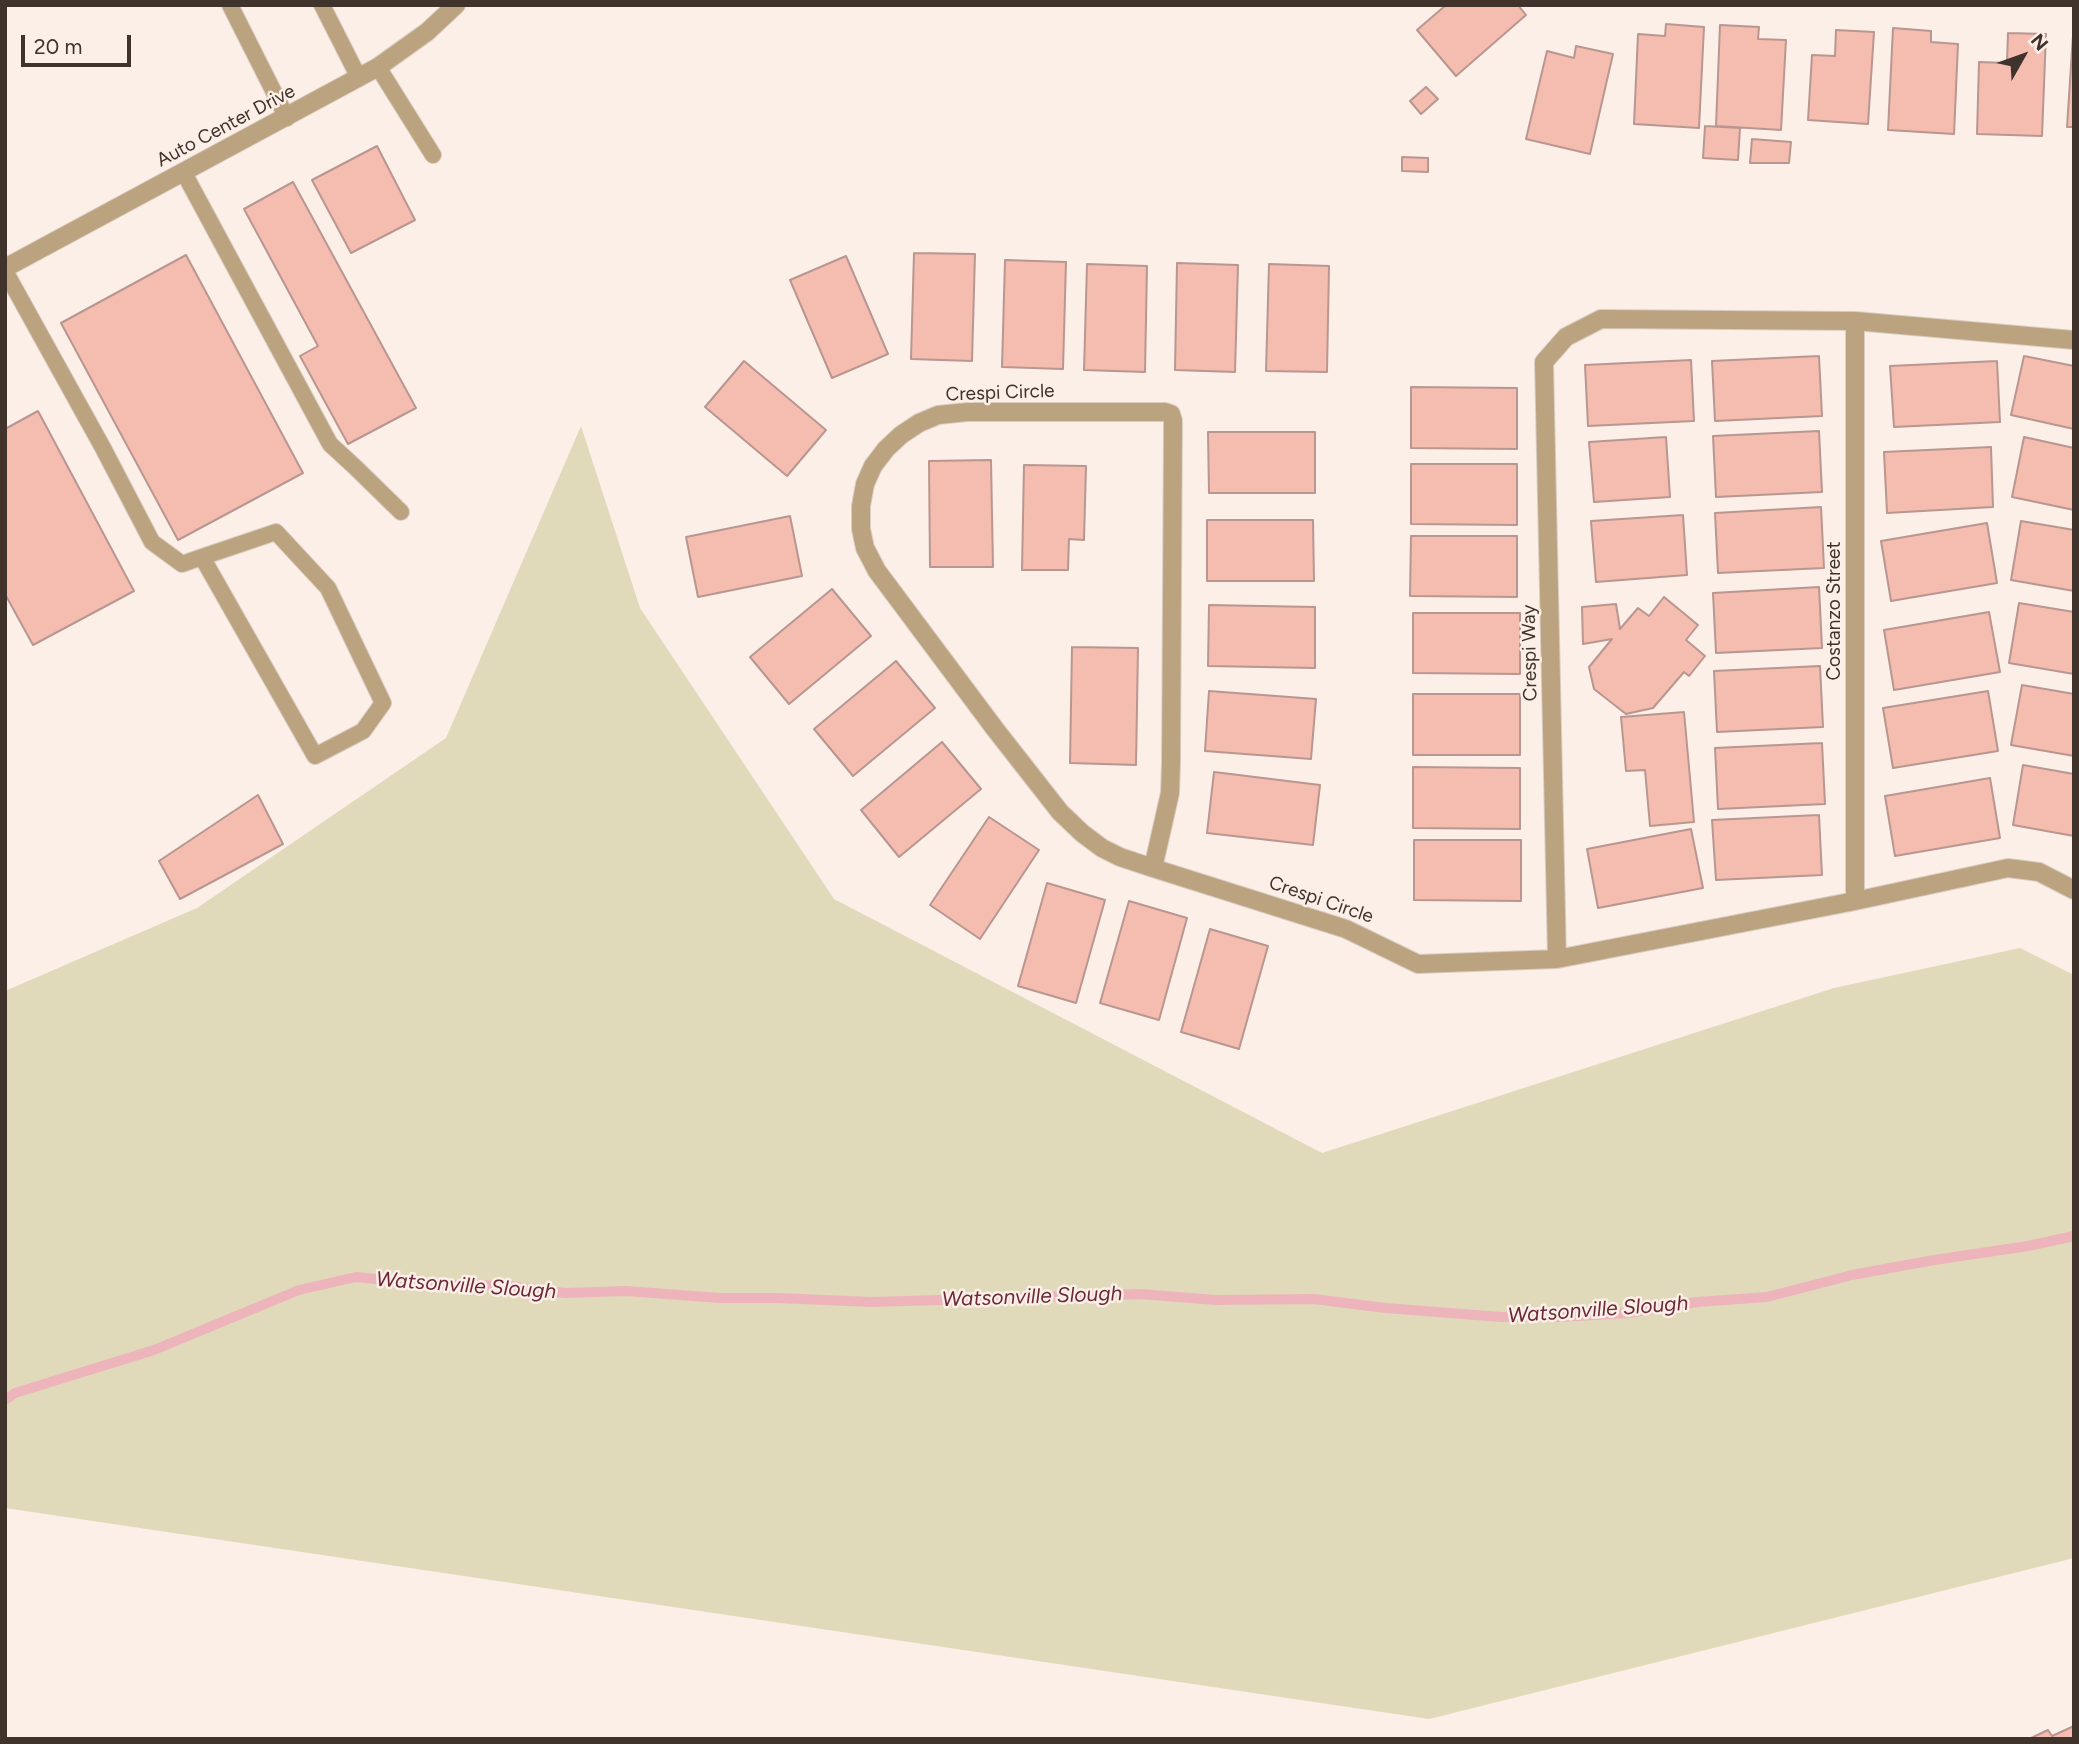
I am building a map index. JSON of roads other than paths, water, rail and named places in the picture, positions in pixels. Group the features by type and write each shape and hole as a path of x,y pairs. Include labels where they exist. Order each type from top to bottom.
{"street":[{"name":"Auto Center Drive","path":"5,269 378,67 427,32 456,5"},
{"name":"Crespi Way","path":"1557,959 1544,362 1566,337 1601,320 1855,321 2074,340"},
{"name":"Costanzo Street","path":"1855,321 1855,901"},
{"name":"Crespi Circle","path":"1153,868 1170,793 1171,414 967,412 938,415 919,423 886,449 873,466 865,484 861,506 861,529 865,548 877,571 1060,812 1082,833 1102,848 1121,857 1153,868 1346,929 1418,964 1557,959"},
{"path":"1557,959 2008,868 2039,872 2074,890"}],"lane":[{"path":"230,5 287,118"},
{"path":"321,5 359,78"},
{"path":"378,67 433,155"},
{"path":"184,173 330,444 401,512"},
{"path":"5,269 152,542 182,564 202,557 276,532 328,588 383,703 363,731 315,756 202,557"}],"waterway":[{"name":"Watsonville Slough","path":"5,1400 15,1393 154,1350 299,1290 356,1277 425,1284 510,1286 565,1293 626,1291 720,1298 872,1302 1140,1294 1216,1300 1314,1299 1501,1317 1561,1317 1628,1313 1697,1302 1767,1297 1852,1275 2074,1236"}]}
